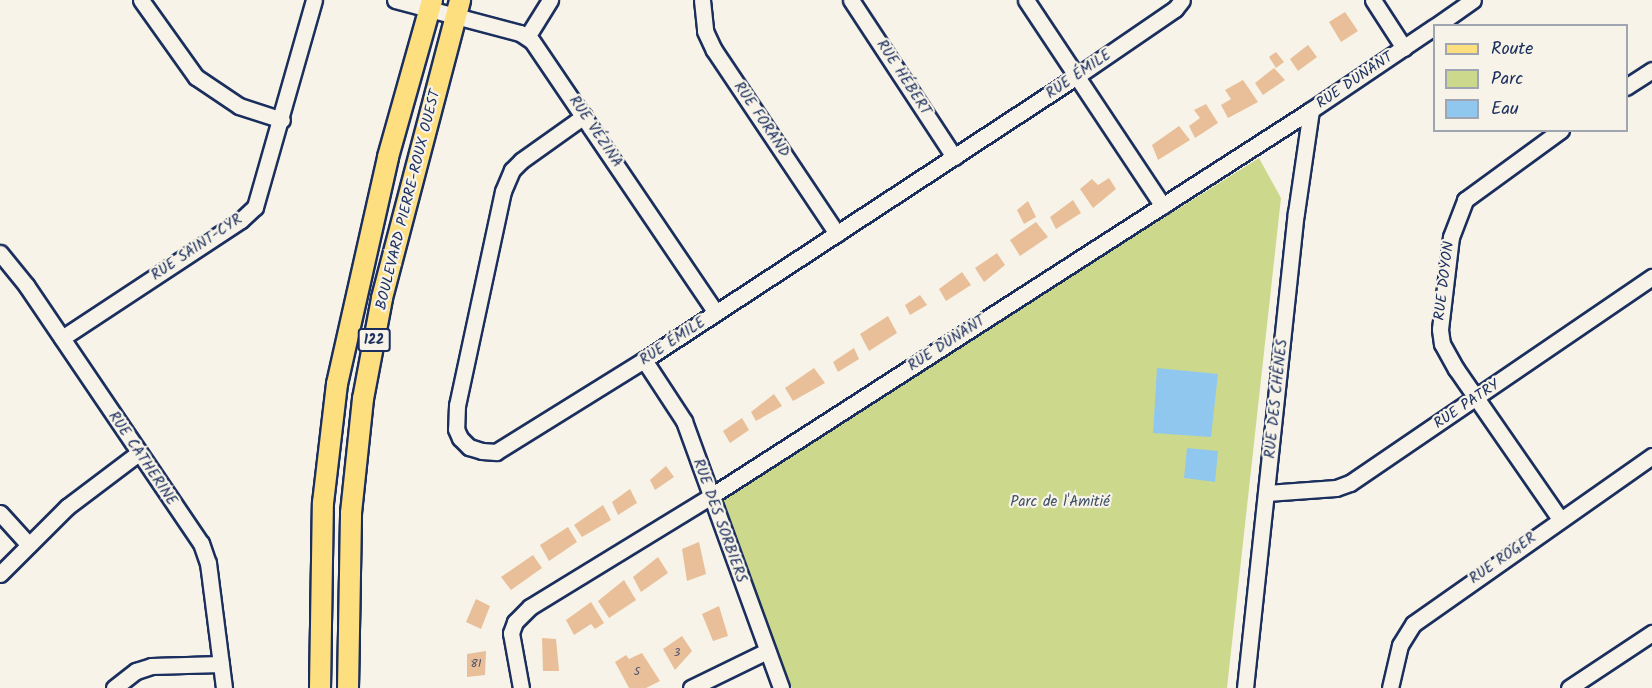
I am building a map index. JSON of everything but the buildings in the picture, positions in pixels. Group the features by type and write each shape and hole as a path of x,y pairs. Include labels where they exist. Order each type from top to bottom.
{"main road":[{"name":"BOULEVARD PIERRE-ROUX OUEST","path":"320,688 323,503 337,384 388,157 431,4"},
{"name":"BOULEVARD PIERRE-ROUX OUEST","path":"348,688 351,513 363,399 382,298 458,7"}],"street":[{"path":"141,0 196,77 239,106 282,120"},
{"name":"RUE SAINT-CYR","path":"62,338 241,220 255,207 282,120 314,0"},
{"path":"395,0 458,7 527,37 550,0"},
{"name":"RUE FORAND","path":"702,0 705,31 714,50 837,234"},
{"name":"RUE HÉBERT","path":"851,0 954,157"},
{"path":"1026,0 1163,206"},
{"name":"RUE ÉMILE","path":"584,116 530,154 508,179 456,429 469,447 496,452 644,360 1077,76 1175,9 1182,0"},
{"path":"1373,0 1404,48"},
{"name":"RUE DUNANT","path":"1438,24 1473,0"},
{"name":"RUE DUNANT","path":"521,688 511,645 514,622 530,607 711,496 1163,206 1433,27"},
{"name":"RUE VÉZINA","path":"527,37 584,116 716,314"},
{"path":"1628,86 1652,70"},
{"name":"RUE DES CHÊNES","path":"1245,688 1296,213 1311,110"},
{"name":"RUE DOYON","path":"1559,132 1476,190 1455,218 1440,329 1446,350 1476,399 1560,519"},
{"name":"RUE CATHERINE","path":"0,253 62,338 137,454 201,543 208,563 224,688"},
{"name":"RUE PATRY","path":"1267,493 1336,488 1350,483 1652,277"},
{"name":"RUE DES SORBIERS","path":"644,360 684,421 781,688"},
{"path":"0,574 67,507 137,454"},
{"name":"RUE ROGER","path":"1390,688 1400,645 1413,624 1652,456"},
{"path":"0,513 29,545"},
{"path":"1569,688 1652,633"},
{"path":"692,688 767,651"},
{"path":"114,688 136,671 151,666 221,664"}],"green space":[{"name":"Parc de l'Amitié","path":"1259,158 1281,198 1227,688 792,688 718,498"}],"water":[{"path":"1157,368 1218,374 1211,437 1153,433"},
{"path":"1187,448 1218,451 1215,482 1184,478"}]}
